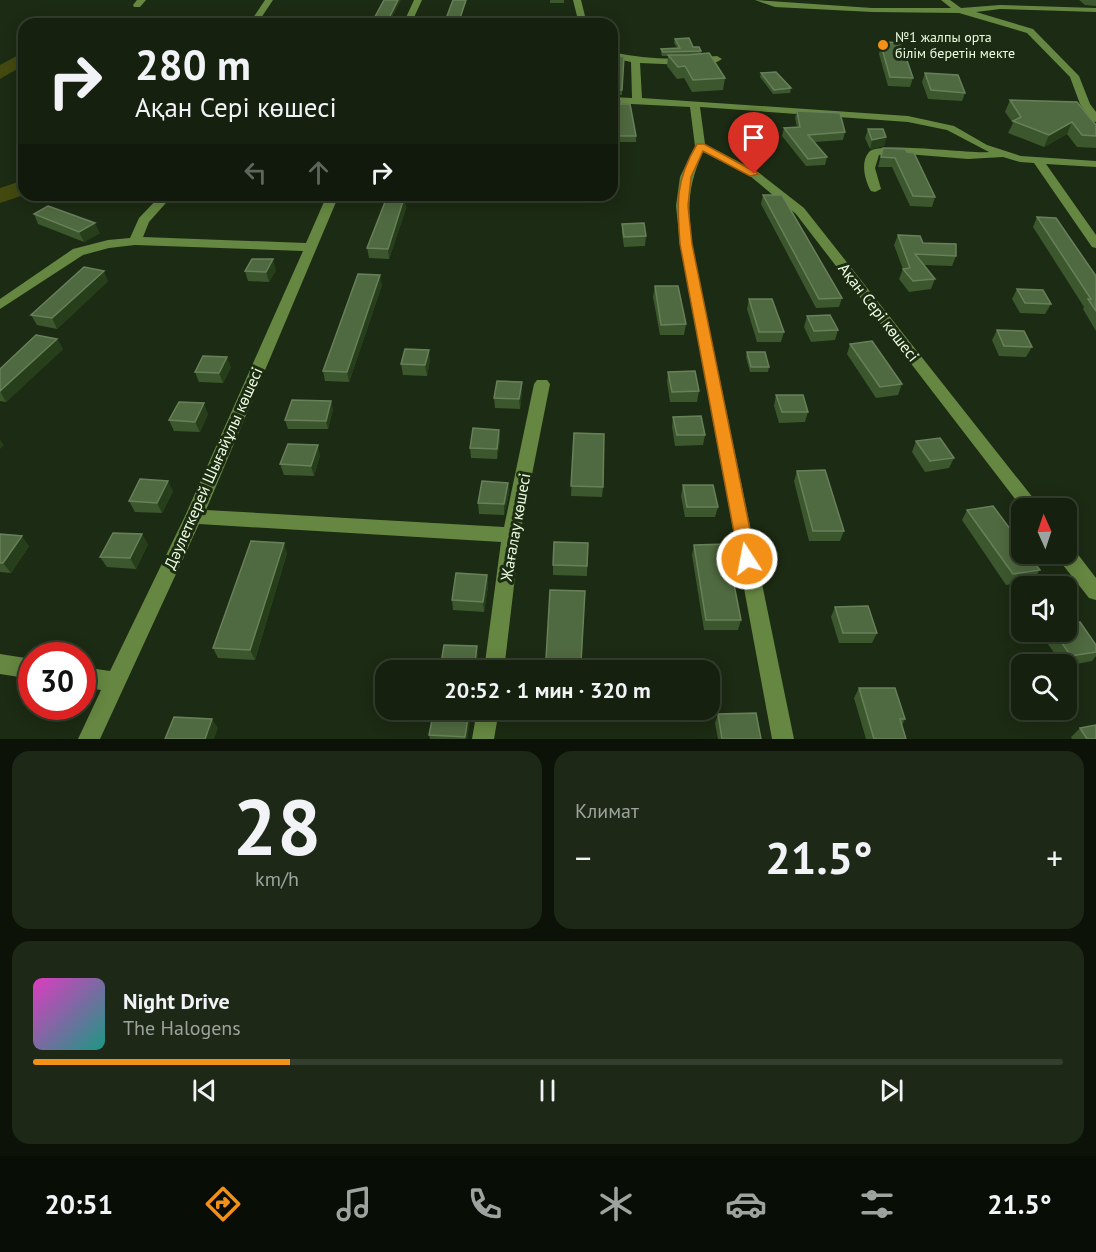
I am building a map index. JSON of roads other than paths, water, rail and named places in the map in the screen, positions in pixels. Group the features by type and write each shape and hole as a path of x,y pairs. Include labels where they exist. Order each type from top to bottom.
{"street":[{"path":"257,18 270,0"},
{"path":"410,18 418,0"},
{"path":"577,0 582,18"},
{"path":"945,0 959,11 1029,31 1074,76 1085,104 1096,119"},
{"path":"761,1 775,4 872,10 959,11 1000,7 1096,10"},
{"path":"618,56 635,60 685,62 717,59"},
{"path":"635,60 637,101"},
{"path":"618,100 908,119 950,128 1002,154 1038,161 1094,167"},
{"path":"695,104 700,146 686,177 682,206 686,244 783,739"},
{"name":"Ақан Сері көшесі","path":"700,146 754,174 800,211 1024,498"},
{"path":"875,189 869,168 873,154 876,152 904,150 983,156 1002,154"},
{"path":"1038,161 1096,244"},
{"path":"135,241 143,220 161,201"},
{"name":"Дәулеткерей Шығайұлы көшесі","path":"89,739 194,516 330,201"},
{"path":"0,305 78,252 108,244 135,241 309,247"},
{"name":"Жағалау көшесі","path":"495,660 511,535 542,384"},
{"path":"194,516 511,535"},
{"path":"1074,564 1096,592"},
{"path":"0,664 18,667"},
{"path":"96,679 115,682"},
{"path":"483,739 486,720"}],"waterway":[{"path":"0,73 18,61"},
{"path":"0,196 18,189"}],"place":[{"name":"№1 жалпы орта білім беретін мекте","path":"883,45"}]}
